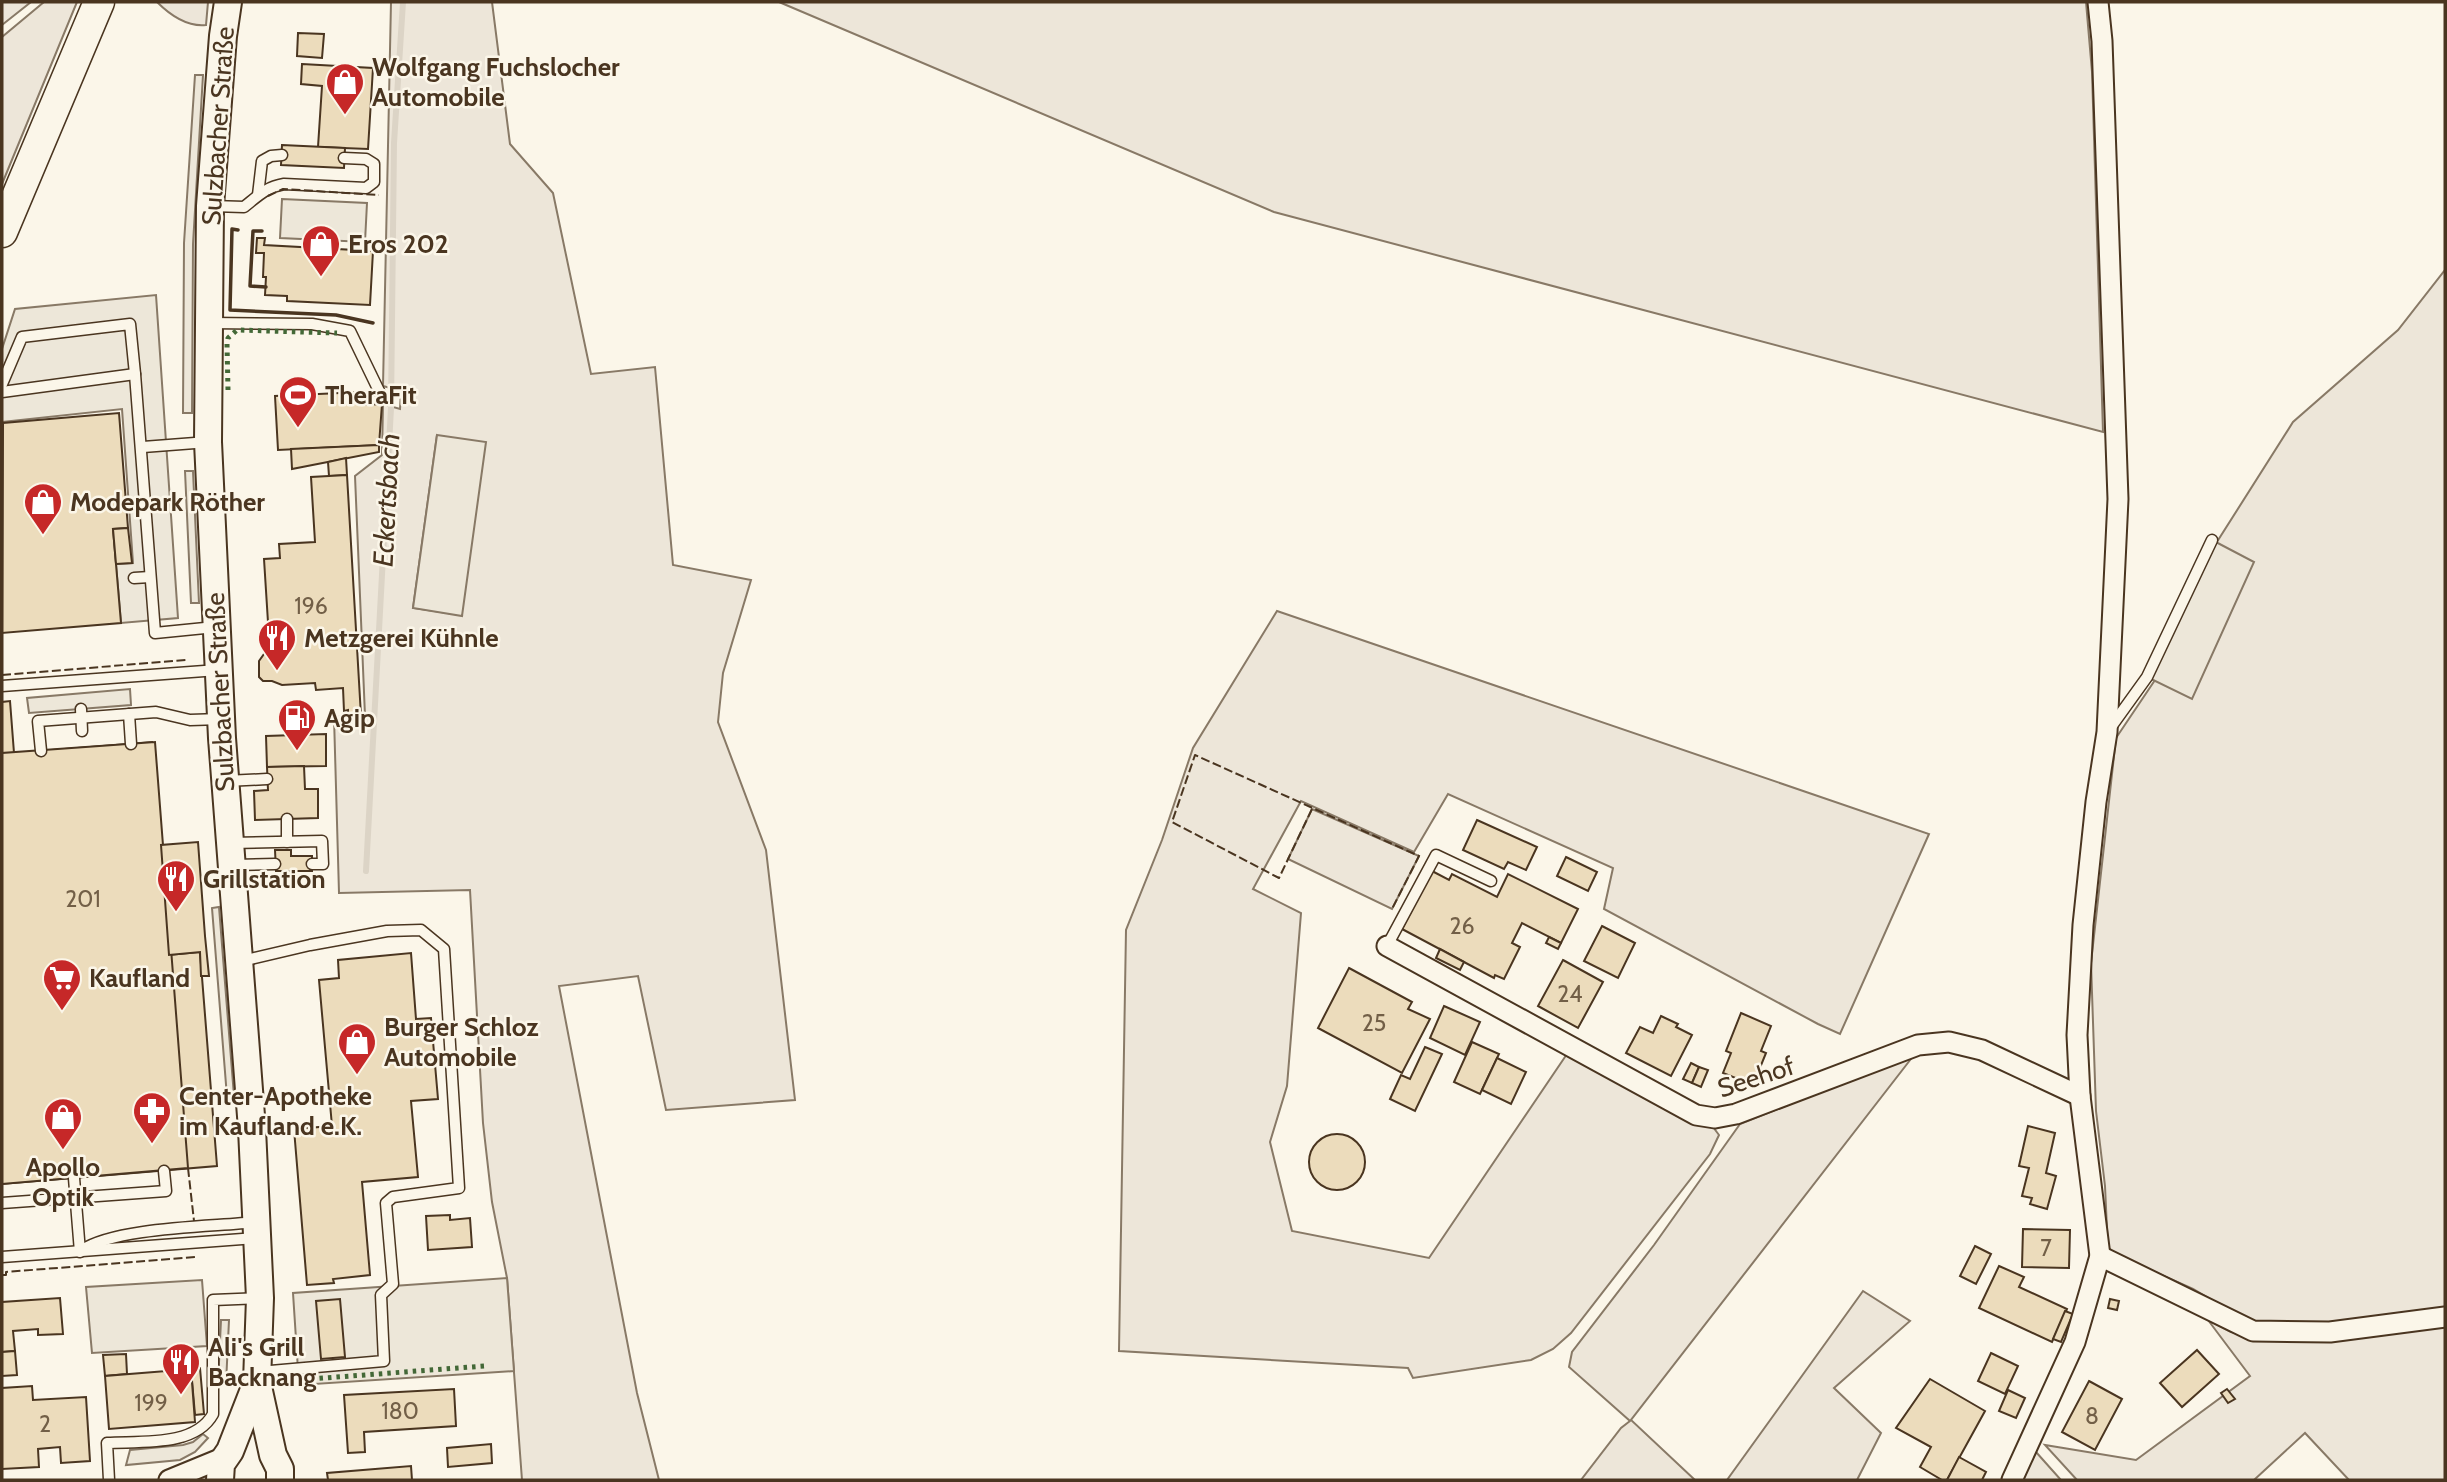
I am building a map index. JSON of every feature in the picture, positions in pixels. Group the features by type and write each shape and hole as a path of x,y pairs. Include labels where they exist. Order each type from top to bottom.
{"main road":[{"path":"2,232 99,2"}],"street":[{"name":"Sulzbacher Straße","path":"228,2 210,206 208,442 225,781 252,1129 260,1298 258,1377 273,1455 280,1469 280,1480"},
{"path":"2012,1480 2076,1342 2100,1256 2080,1096 2077,1035 2096,802 2107,732 2118,499 2102,41 2098,2"},
{"name":"Seehof","path":"1387,946 1696,1115 1715,1118 1736,1114 1918,1045 1949,1042 2004,1060 2080,1096"},
{"path":"2100,1256 2253,1331 2330,1332 2445,1317"},
{"name":"Sulzbacher Straße","path":"225,1463 258,1377"},
{"path":"169,1480 225,1463 251,1444 261,1446 273,1455"}],"lane":[{"path":"258,195 262,161 271,156 282,155"},
{"path":"210,206 244,207 272,186 284,184 366,188 374,182 374,164 366,159 344,158"},
{"path":"209,323 312,324 350,331 380,393"},
{"path":"2,384 22,337 130,324 155,633 216,626"},
{"path":"2,391 135,374"},
{"path":"143,447 208,442"},
{"path":"2107,732 2147,677 2212,540"},
{"path":"134,578 150,577"},
{"path":"2,686 219,670"},
{"path":"41,751 38,721 81,713 156,712 190,720 222,719"},
{"path":"81,713 82,731"},
{"path":"128,714 133,738"},
{"path":"27,735 39,734"},
{"path":"225,781 267,779"},
{"path":"286,819 287,842"},
{"path":"230,854 287,842 322,841 323,864 312,864"},
{"path":"230,854 275,864"},
{"path":"1387,946 1437,855 1491,881"},
{"path":"238,962 387,931 421,930 444,949 459,1188 393,1197 386,1203 393,1284 381,1294 384,1362 258,1377"},
{"path":"2,1203 166,1191 164,1171"},
{"path":"74,1178 80,1252"},
{"path":"80,1252 97,1241 140,1232 256,1230"},
{"path":"2,1257 80,1252 256,1230"},
{"path":"109,1480 107,1443 176,1442 206,1426 213,1413 216,1351 208,1300 260,1298"}],"shaded area":[{"path":"2,2 31,2 2,25"},
{"path":"44,2 77,2 2,184 2,37"},
{"path":"157,2 208,2 206,25 179,19"},
{"path":"391,2 492,2 510,144 553,193 591,374 655,367 673,565 751,580 723,673 718,722 766,850 795,1100 666,1110 638,976 559,986 637,1393 659,1480 522,1480 507,1278 492,1202 483,1123 470,890 339,893 334,717 365,716 355,476 382,455 383,404 400,409 401,391 383,386","holes":["437,435 462,615 413,608"]},
{"path":"779,2 2086,2 2092,72 2103,432 1274,212"},
{"path":"195,75 203,75 193,244 192,413 183,413 184,243"},
{"path":"282,199 367,203 365,242 280,238"},
{"path":"2445,270 2445,1310 2303,1325 2269,1325 2244,1319 2193,1289 2108,1251 2105,1186 2096,1111 2091,963 2116,738 2155,680 2215,545 2293,422 2398,330"},
{"path":"156,295 178,618 121,623 116,564 133,563 122,409 2,422 2,349 15,309"},
{"path":"437,435 486,442 462,616 413,608"},
{"path":"185,471 193,471 199,603 191,603"},
{"path":"2212,540 2254,562 2192,699 2147,677"},
{"path":"1277,611 1929,834 1840,1034 1604,909 1613,868 1448,794 1414,852 1301,801 1253,889 1301,913 1287,1086 1270,1142 1292,1231 1429,1258 1569,1051 1713,1127 1719,1135 1710,1154 1571,1333 1553,1349 1531,1360 1413,1378 1408,1368 1119,1351 1126,930 1162,840 1193,748"},
{"path":"130,689 131,705 29,713 27,698"},
{"path":"1312,809 1419,856 1392,909 1288,859"},
{"path":"219,907 234,1096 227,1097 212,908"},
{"path":"1914,1055 1631,1420 1695,1480 1581,1480 1621,1428 1630,1421 1569,1367 1572,1352 1654,1245 1740,1124"},
{"path":"507,1278 514,1371 299,1385 293,1293"},
{"path":"202,1280 207,1346 92,1353 86,1287"},
{"path":"1863,1291 1910,1321 1834,1388 1881,1433 1857,1480 1727,1480"},
{"path":"221,1320 229,1320 226,1384 218,1384"},
{"path":"2208,1320 2231,1332 2273,1340 2445,1324 2445,1480 2349,1480 2305,1433 2254,1480 2077,1480 2045,1445 2136,1460 2250,1376"},
{"path":"203,1434 208,1438 195,1452 180,1460 126,1465 130,1450 183,1445 193,1442"},
{"path":"2036,1452 2061,1480 2021,1480"}],"building":[{"path":"298,33 324,34 322,58 297,56"},
{"name":"Wolfgang Fuchslocher Automobile","path":"302,64 373,68 368,149 318,147 322,86 301,84"},
{"path":"282,145 345,148 344,168 281,165"},
{"path":"257,238 265,238 264,245 373,251 370,305 287,301 287,296 265,295 264,253 256,253"},
{"path":"362,392 363,405 382,404 379,445 278,450 275,396"},
{"path":"119,413 128,528 113,529 121,623 2,633 3,423"},
{"path":"379,445 379,452 292,469 291,449"},
{"path":"346,458 347,475 329,476 328,462"},
{"path":"347,475 361,716 348,716 348,710 344,711 343,688 316,690 315,683 282,685 263,681 259,677 259,661 264,654 270,654 264,559 280,558 279,544 315,542 311,477"},
{"path":"128,528 132,563 116,564 113,529"},
{"path":"10,701 14,753 152,742 169,955 200,952 217,1166 2,1184 2,702"},
{"path":"326,734 326,766 267,767 266,736"},
{"path":"155,742 188,1168 2,1184 2,753"},
{"path":"304,766 305,789 318,789 318,818 255,820 254,791 268,790 267,767"},
{"path":"1477,820 1537,847 1526,870 1508,862 1504,869 1463,850"},
{"path":"198,842 209,976 201,976 200,952 169,955 161,845"},
{"path":"275,850 291,850 291,856 312,856 312,871 276,871"},
{"path":"1566,857 1597,872 1588,891 1557,876"},
{"path":"1432,871 1449,880 1452,874 1497,897 1508,874 1578,909 1561,943 1522,923 1512,943 1520,947 1504,979 1495,975 1494,978 1402,929"},
{"path":"1602,926 1635,943 1618,978 1584,961"},
{"path":"1549,937 1561,943 1558,949 1546,943"},
{"path":"1440,949 1464,962 1460,970 1436,958"},
{"path":"411,953 416,1019 431,1018 438,1099 411,1101 418,1177 362,1182 370,1275 333,1279 334,1283 307,1285 294,1129 332,1126 319,980 339,978 338,960"},
{"path":"1563,960 1603,982 1578,1028 1538,1006"},
{"path":"1349,968 1412,1002 1408,1009 1430,1019 1402,1073 1318,1028"},
{"path":"1444,1006 1480,1022 1465,1055 1430,1038"},
{"path":"1741,1013 1771,1026 1761,1051 1766,1053 1753,1085 1723,1073 1731,1053 1726,1051"},
{"path":"1661,1016 1692,1035 1671,1076 1626,1053 1640,1027 1653,1033"},
{"path":"1472,1042 1499,1054 1480,1094 1454,1082"},
{"path":"1425,1047 1442,1054 1415,1111 1390,1099 1401,1075 1410,1079"},
{"path":"1497,1058 1526,1072 1511,1104 1482,1090"},
{"path":"1691,1063 1699,1067 1692,1083 1683,1079"},
{"path":"1699,1067 1708,1070 1701,1087 1692,1083"},
{"path":"2028,1126 2055,1133 2046,1173 2056,1176 2047,1209 2030,1204 2032,1198 2022,1196 2029,1168 2019,1166"},
{"path":"1331,1134 1343,1134 1353,1138 1361,1146 1365,1162 1361,1178 1353,1186 1343,1190 1331,1190 1321,1186 1313,1178 1309,1168 1309,1156 1313,1146 1321,1138"},
{"path":"450,1215 450,1220 470,1218 472,1247 428,1250 426,1216"},
{"path":"2023,1229 2070,1230 2069,1268 2022,1267"},
{"path":"1975,1246 1991,1254 1976,1284 1960,1276"},
{"path":"1999,1266 2024,1277 2019,1287 2067,1309 2052,1342 1979,1308"},
{"path":"60,1298 63,1334 38,1335 38,1329 13,1331 15,1351 2,1352 2,1302"},
{"path":"340,1299 345,1357 321,1359 316,1301"},
{"path":"2110,1299 2119,1301 2117,1310 2108,1308"},
{"path":"2065,1311 2073,1314 2061,1342 2053,1339"},
{"path":"2197,1350 2219,1374 2182,1407 2160,1383"},
{"path":"15,1351 17,1375 2,1376 2,1352"},
{"path":"1991,1353 2018,1366 2005,1394 1978,1381"},
{"path":"126,1354 127,1374 105,1376 103,1355"},
{"path":"200,1368 204,1414 195,1415 191,1369"},
{"path":"191,1369 195,1422 109,1429 105,1376"},
{"path":"1930,1379 1985,1411 1947,1480 1942,1480 1920,1467 1931,1447 1896,1428"},
{"path":"2089,1381 2122,1399 2095,1450 2062,1432"},
{"path":"32,1386 33,1400 86,1397 90,1461 61,1463 60,1447 38,1449 39,1467 2,1469 2,1388"},
{"path":"454,1389 456,1426 364,1432 365,1452 348,1453 344,1395"},
{"path":"2227,1389 2235,1399 2228,1403 2221,1393"},
{"path":"2008,1390 2025,1398 2016,1418 1999,1411"},
{"path":"491,1444 492,1463 448,1467 447,1448"},
{"path":"1959,1457 1986,1472 1982,1480 1947,1480"},
{"path":"411,1466 412,1480 328,1480 327,1473"}],"waterway":[{"name":"Eckertsbach","path":"366,871 391,408 394,143 403,2"}],"hedge":[{"path":"228,390 227,344 228,338 237,330 337,333"},
{"path":"311,1379 484,1366"}],"fence":[{"path":"268,196 283,189 379,195"},
{"path":"2,675 186,660"},
{"path":"1312,809 1279,878 1172,822 1195,755 1419,856 1392,909"},
{"path":"188,1168 194,1221"},
{"path":"2,1275 6,1275 6,1272 196,1257"}],"wall":[{"path":"238,230 232,229 230,310 336,315 373,323"},
{"path":"262,231 253,231 250,286 266,287"}],"place":[{"name":"Wolfgang Fuchslocher Automobile","path":"345,116"},
{"name":"Eros 202","path":"321,278"},
{"name":"TheraFit","path":"298,429"},
{"name":"Modepark Röther","path":"43,536"},
{"name":"Metzgerei Kühnle","path":"277,672"},
{"name":"Agip","path":"297,752"},
{"name":"Grillstation","path":"176,913"},
{"name":"Kaufland","path":"62,1012"},
{"name":"Burger Schloz Automobile","path":"357,1076"},
{"name":"Center-Apotheke im Kaufland e.K.","path":"152,1145"},
{"name":"Apollo Optik","path":"63,1151"},
{"name":"Ali's Grill Backnang","path":"181,1396"}]}
